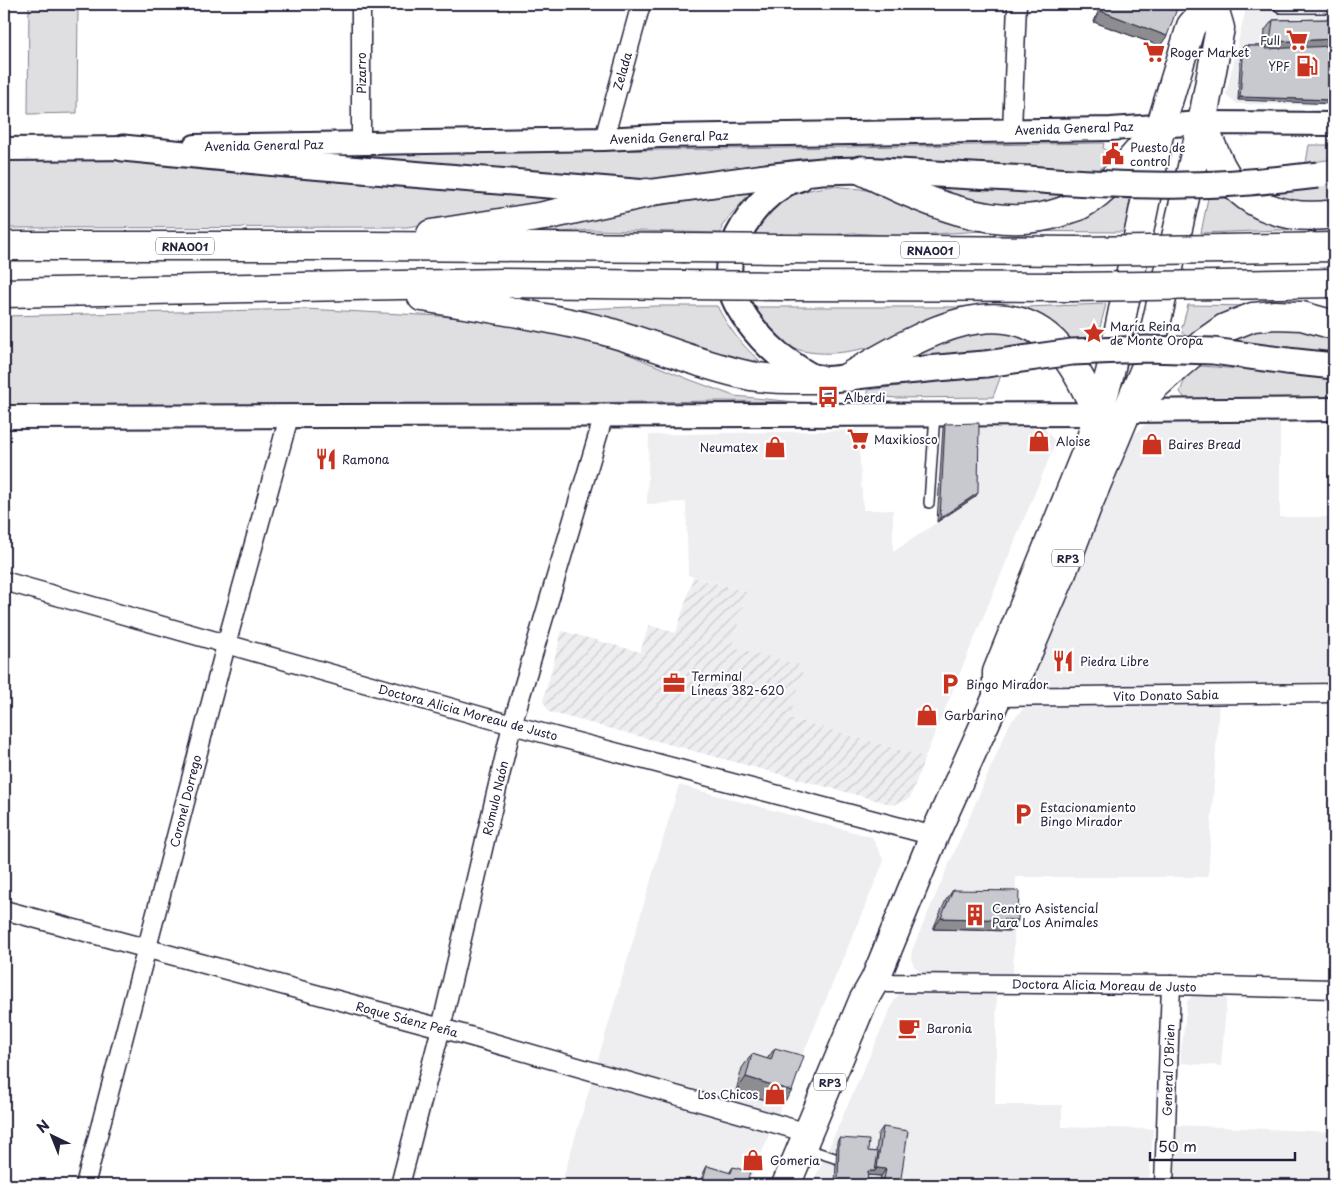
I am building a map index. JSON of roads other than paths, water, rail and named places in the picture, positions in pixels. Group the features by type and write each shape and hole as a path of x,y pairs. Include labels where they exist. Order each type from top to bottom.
{"main road":[{"path":"1098,414 1110,373 1162,125 1191,26 1212,4 1220,28 1202,123 1147,364 1127,412"},
{"path":"1202,123 1221,167 1234,185 1249,198 1264,208 1294,215 1319,216 1334,214"},
{"path":"861,170 914,196 970,213 998,220 1029,220 1081,205 1099,192 1162,125"},
{"path":"123,148 647,193"},
{"path":"365,246 544,216 647,193 766,176 822,171 861,170 1100,184 1185,186 1253,182 1326,174"},
{"path":"819,379 786,361 748,323 729,280 729,264 738,235 766,198 784,183 822,171"},
{"name":"RNA001","path":"4,246 365,246 1078,251 1334,246"},
{"path":"4,293 503,283 1071,287 1334,283"},
{"path":"352,285 544,318 606,332 751,376 781,379 848,377 986,364 1072,352 1146,349 1213,351 1334,366"},
{"path":"1127,412 1176,366 1225,328 1253,317 1275,315 1302,316 1334,325"},
{"path":"848,377 929,333 960,322 986,318 1007,319 1035,328 1060,349 1080,378 1098,414"},
{"name":"RP3","path":"786,1185 934,836 997,697 1020,671 1127,412"},
{"name":"RP3","path":"997,697 997,672 1085,454 1098,414"}],"street":[{"name":"Pizarro","path":"361,4 361,142"},
{"name":"Zelada","path":"604,138 641,4"},
{"path":"1012,130 1016,4"},
{"name":"Avenida General Paz","path":"4,149 1110,129 1202,123 1334,124"},
{"path":"4,417 1098,414 1334,409"},
{"name":"Rómulo Naón","path":"403,1185 512,725 604,415"},
{"name":"Coronel Dorrego","path":"85,1185 226,644 289,417"},
{"name":"Doctora Alicia Moreau de Justo","path":"4,581 512,725 934,836"},
{"name":"Vito Donato Sabia","path":"997,697 1334,693"},
{"name":"Roque Sáenz Peña","path":"4,910 441,1028 773,1124 806,1140"},
{"name":"Doctora Alicia Moreau de Justo","path":"874,980 888,983 1171,985 1334,989"},
{"name":"General O'Brien","path":"1164,1185 1171,985"}],"lane":[{"path":"1276,4 1281,8 1334,8"},
{"path":"929,503 935,414"},
{"path":"806,1140 860,1166"}],"place":[{"name":"Full","path":"1297,40"},
{"name":"Roger Market","path":"1154,52"},
{"name":"YPF","path":"1307,66"},
{"name":"Puesto de control","path":"1113,154"},
{"name":"María Reina de Monte Oropa","path":"1094,333"},
{"name":"Alberdi","path":"828,397"},
{"name":"Maxikiosco","path":"858,439"},
{"name":"Aloise","path":"1039,441"},
{"name":"Baires Bread","path":"1152,444"},
{"name":"Neumatex","path":"775,447"},
{"name":"Ramona","path":"326,459"},
{"name":"Piedra Libre","path":"1063,661"},
{"name":"Terminal Líneas 382-620","path":"674,683"},
{"name":"Bingo Mirador","path":"950,684"},
{"name":"Garbarino","path":"927,715"},
{"name":"Estacionamiento Bingo Mirador","path":"1023,814"},
{"name":"Centro Asistencial Para Los Animales","path":"975,915"},
{"name":"Baronia","path":"909,1028"},
{"name":"Los Chicos","path":"775,1094"},
{"name":"Gomeria","path":"753,1160"}]}
